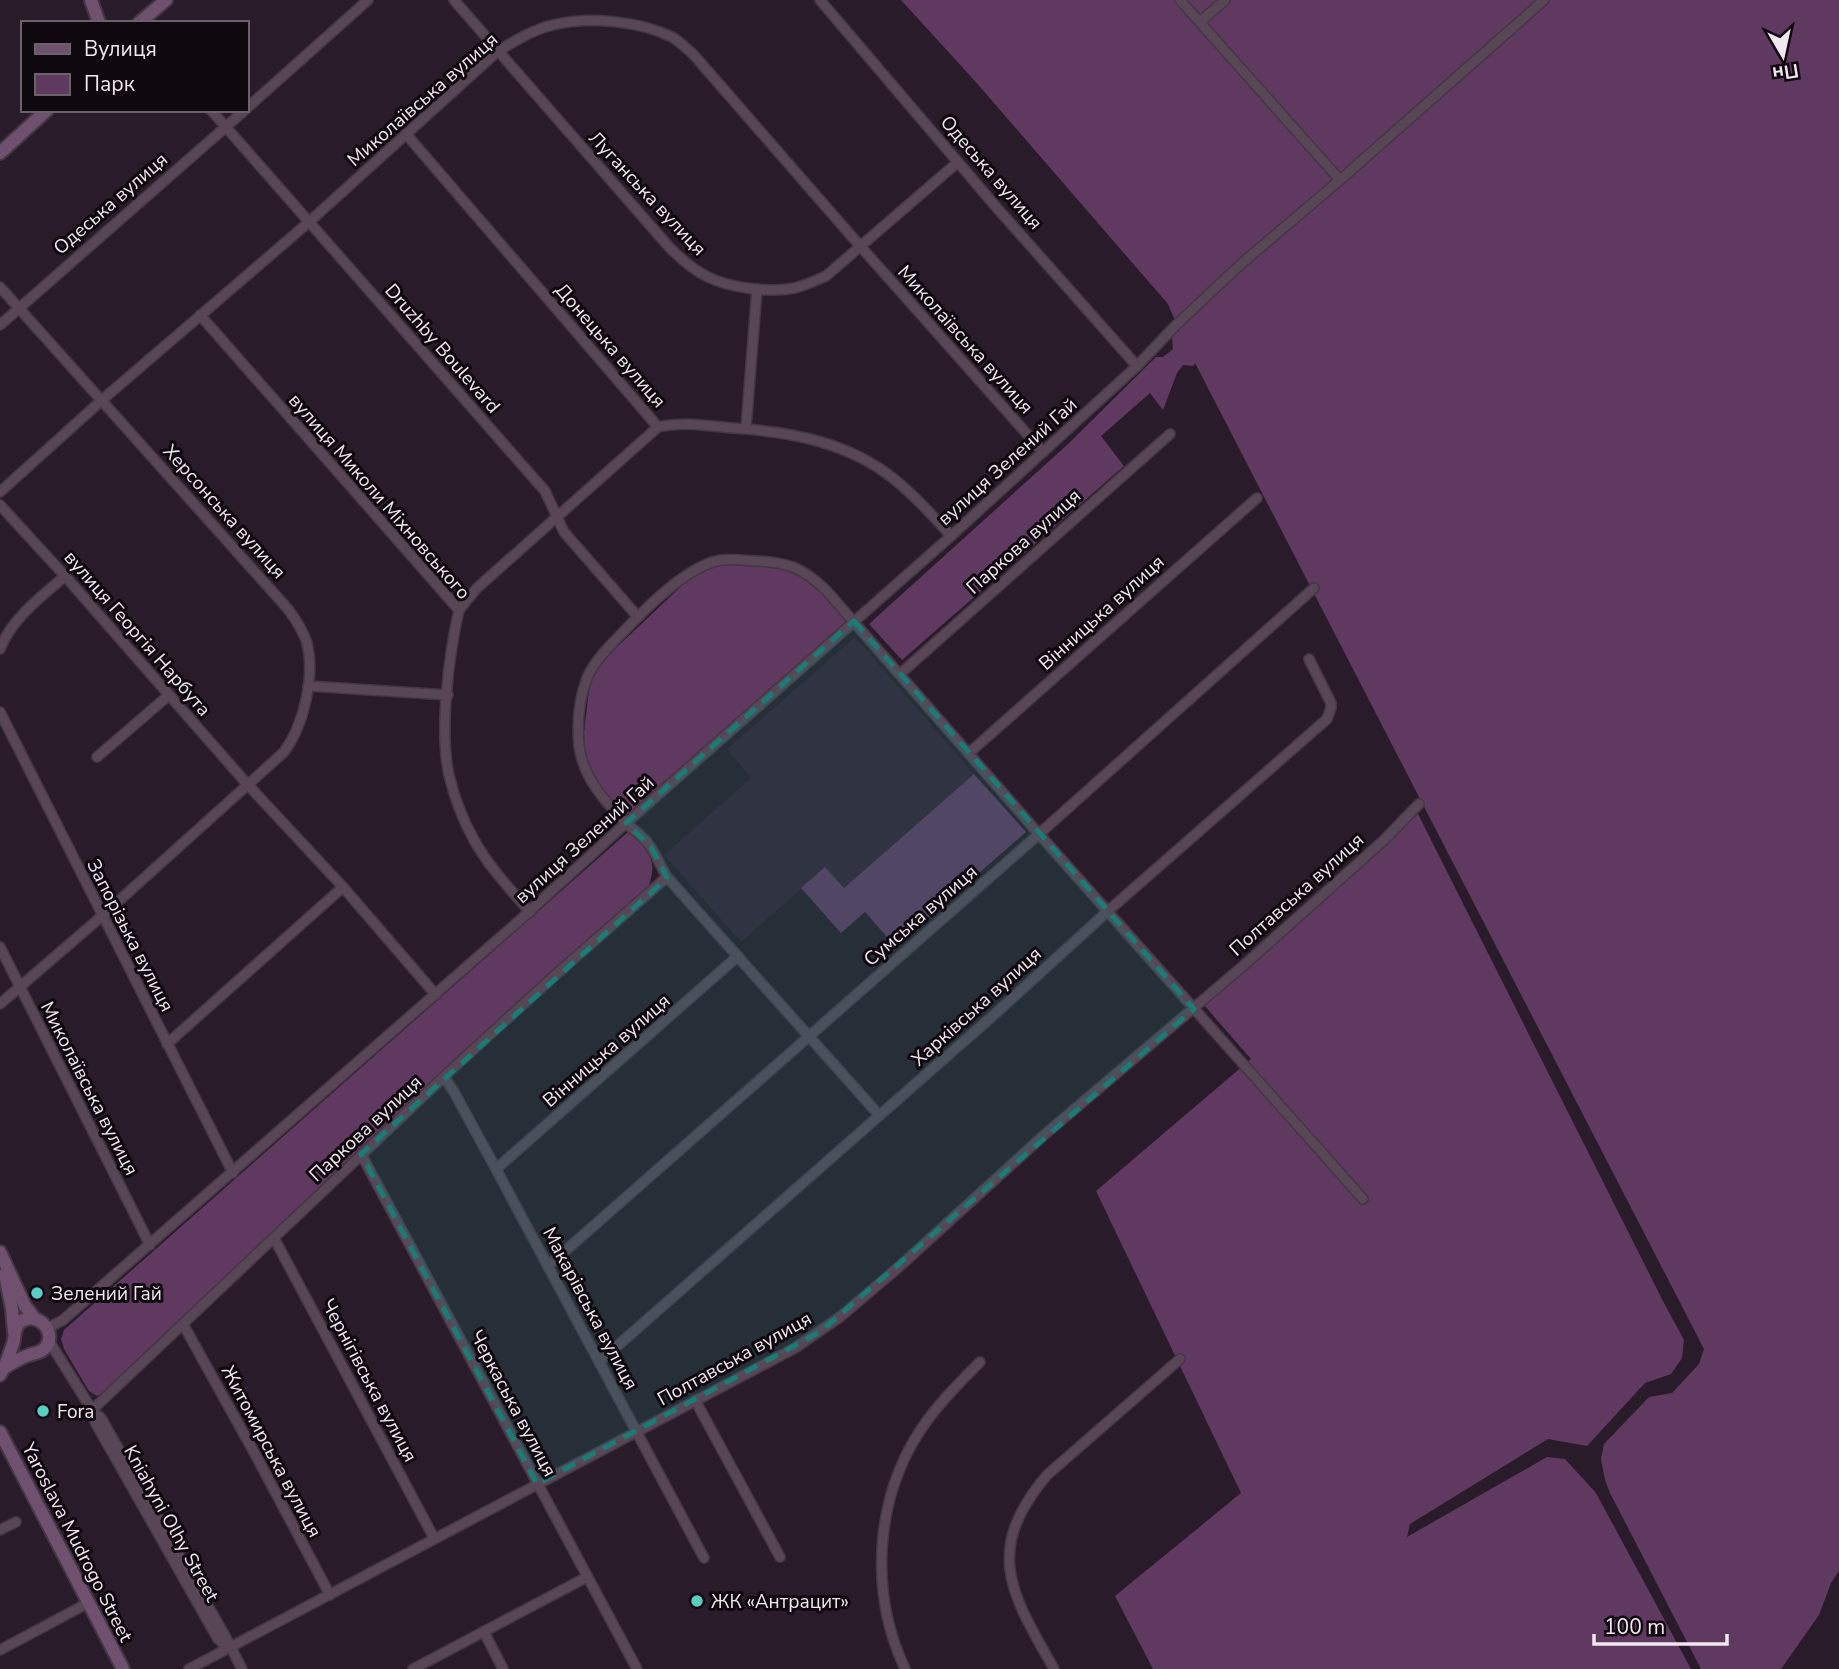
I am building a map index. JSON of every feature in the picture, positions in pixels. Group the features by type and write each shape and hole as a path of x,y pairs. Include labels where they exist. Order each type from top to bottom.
{"main road":[{"path":"91,0 98,21"},
{"path":"141,21 166,0"},
{"path":"0,153 45,112"},
{"path":"2,1256 25,1306 34,1319"},
{"path":"2,1256 14,1336 20,1349 34,1354"},
{"path":"28,1319 40,1321 48,1335 46,1346 1,1372 21,1322 28,1319"},
{"name":"Yaroslava Mudrogo Street","path":"0,1432 123,1669"}],"street":[{"name":"Одеська вулиця","path":"248,107 368,0"},
{"name":"Луганська вулиця","path":"453,0 682,261 722,283 757,289 782,289 810,283 826,276 958,162"},
{"name":"Одеська вулиця","path":"820,0 997,208 1137,366"},
{"path":"1181,0 1340,180"},
{"path":"1200,22 1225,0"},
{"name":"вулиця Зелений Гай","path":"48,1335 530,912 626,823 951,536 1137,366 1241,264 1544,0"},
{"name":"Миколаївська вулиця","path":"0,492 102,400 309,222 498,51 520,38 552,25 585,21 645,26 674,38 693,54 1043,452"},
{"name":"Druzhby Boulevard","path":"213,112 545,491 564,532 638,617"},
{"name":"Одеська вулиця","path":"0,325 243,112"},
{"name":"Донецька вулиця","path":"406,134 659,427 683,424 746,429 811,439 836,446 858,455 896,480 951,536"},
{"name":"Херсонська вулиця","path":"0,286 300,625 307,643 309,663 301,722 285,752 248,785"},
{"path":"746,429 757,289"},
{"name":"вулиця Миколи Міхновського","path":"200,315 459,610 453,636 445,736 448,774 474,841 530,912"},
{"path":"459,610 477,588 659,427"},
{"name":"Паркова вулиця","path":"900,674 1170,434"},
{"name":"Вінницька вулиця","path":"969,753 1257,498"},
{"name":"вулиця Георгія Нарбута","path":"0,505 248,785 343,887 436,995"},
{"path":"879,1115 667,877 651,847 597,790 582,761 579,745 580,705 588,675 594,664 638,617 688,573 720,560 785,564 802,570 825,589 1363,1199"},
{"path":"0,649 25,612 65,576"},
{"name":"Сумська вулиця","path":"548,1266 1314,588"},
{"name":"Харківська вулиця","path":"599,1362 1327,719 1331,702 1310,659"},
{"path":"308,686 448,695"},
{"path":"97,757 169,695"},
{"name":"Запорізька вулиця","path":"0,712 233,1173"},
{"path":"0,1004 248,785"},
{"name":"Полтавська вулиця","path":"189,1669 795,1348 840,1317 1043,1136 1194,1009 1382,841 1419,804"},
{"name":"Паркова вулиця","path":"92,1410 444,1077 552,977 667,877"},
{"path":"167,1044 343,887"},
{"name":"Миколаївська вулиця","path":"0,947 150,1245"},
{"name":"Вінницька вулиця","path":"496,1169 738,956"},
{"name":"Макарівська вулиця","path":"444,1077 704,1558"},
{"name":"Черкаська вулиця","path":"361,1154 637,1669"},
{"name":"Чернігівська вулиця","path":"274,1238 434,1538"},
{"name":"Житомирська вулиця","path":"183,1324 330,1595"},
{"name":"Kniahyni Olhy Street","path":"48,1335 218,1639 230,1649 242,1669"},
{"path":"34,1354 64,1363"},
{"path":"1054,1669 1023,1613 1013,1583 1009,1562 1010,1541 1018,1518 1032,1493 1047,1475 1180,1359"},
{"path":"905,1669 893,1637 883,1582 882,1556 888,1502 901,1465 925,1424 950,1392 980,1362"},
{"path":"695,1400 780,1557"},
{"path":"0,1530 16,1522"},
{"path":"413,1669 587,1577"},
{"path":"0,1650 88,1603"},
{"path":"484,1632 503,1669"}],"highlighted area":[{"path":"854,621 1194,1009 820,1332 537,1484 361,1154 667,878 651,847 626,823"}],"shaded area":[{"path":"855,637 974,774 844,888 825,868 741,942 664,855 751,778 727,749"}],"green space":[{"path":"901,0 1839,0 1839,1571 1831,1583 1819,1615 1781,1669 1701,1669 1610,1493 1601,1459 1604,1444 1649,1397 1672,1393 1699,1364 1704,1349 1195,363 1193,366 1183,365 1177,373 1163,410 1150,393 1101,436 1124,466 902,660 869,624 1067,445 1156,357 1163,357 1173,349 1172,337 1179,330 1168,304"},
{"path":"727,564 786,569 807,578 854,621 626,823 597,790 585,761 584,732 591,678 598,665 690,578 706,569"},
{"path":"974,774 1026,832 895,946 865,912 841,933 801,888 825,867 844,888"},
{"path":"1418,814 1684,1340 1682,1358 1671,1374 1645,1383 1587,1446 1548,1439 1410,1524 1407,1537 1547,1457 1565,1459 1596,1493 1691,1669 1153,1669 1115,1596 1241,1493 1096,1191 1251,1059 1204,1005"},
{"path":"628,832 643,846 650,858 652,871 648,888 424,1089 106,1392 97,1396 89,1391 64,1349 61,1339 64,1330"}],"place":[{"name":"Зелений Гай","path":"37,1293"},
{"name":"Fora","path":"43,1411"},
{"name":"ЖК «Антрацит»","path":"697,1601"}]}
